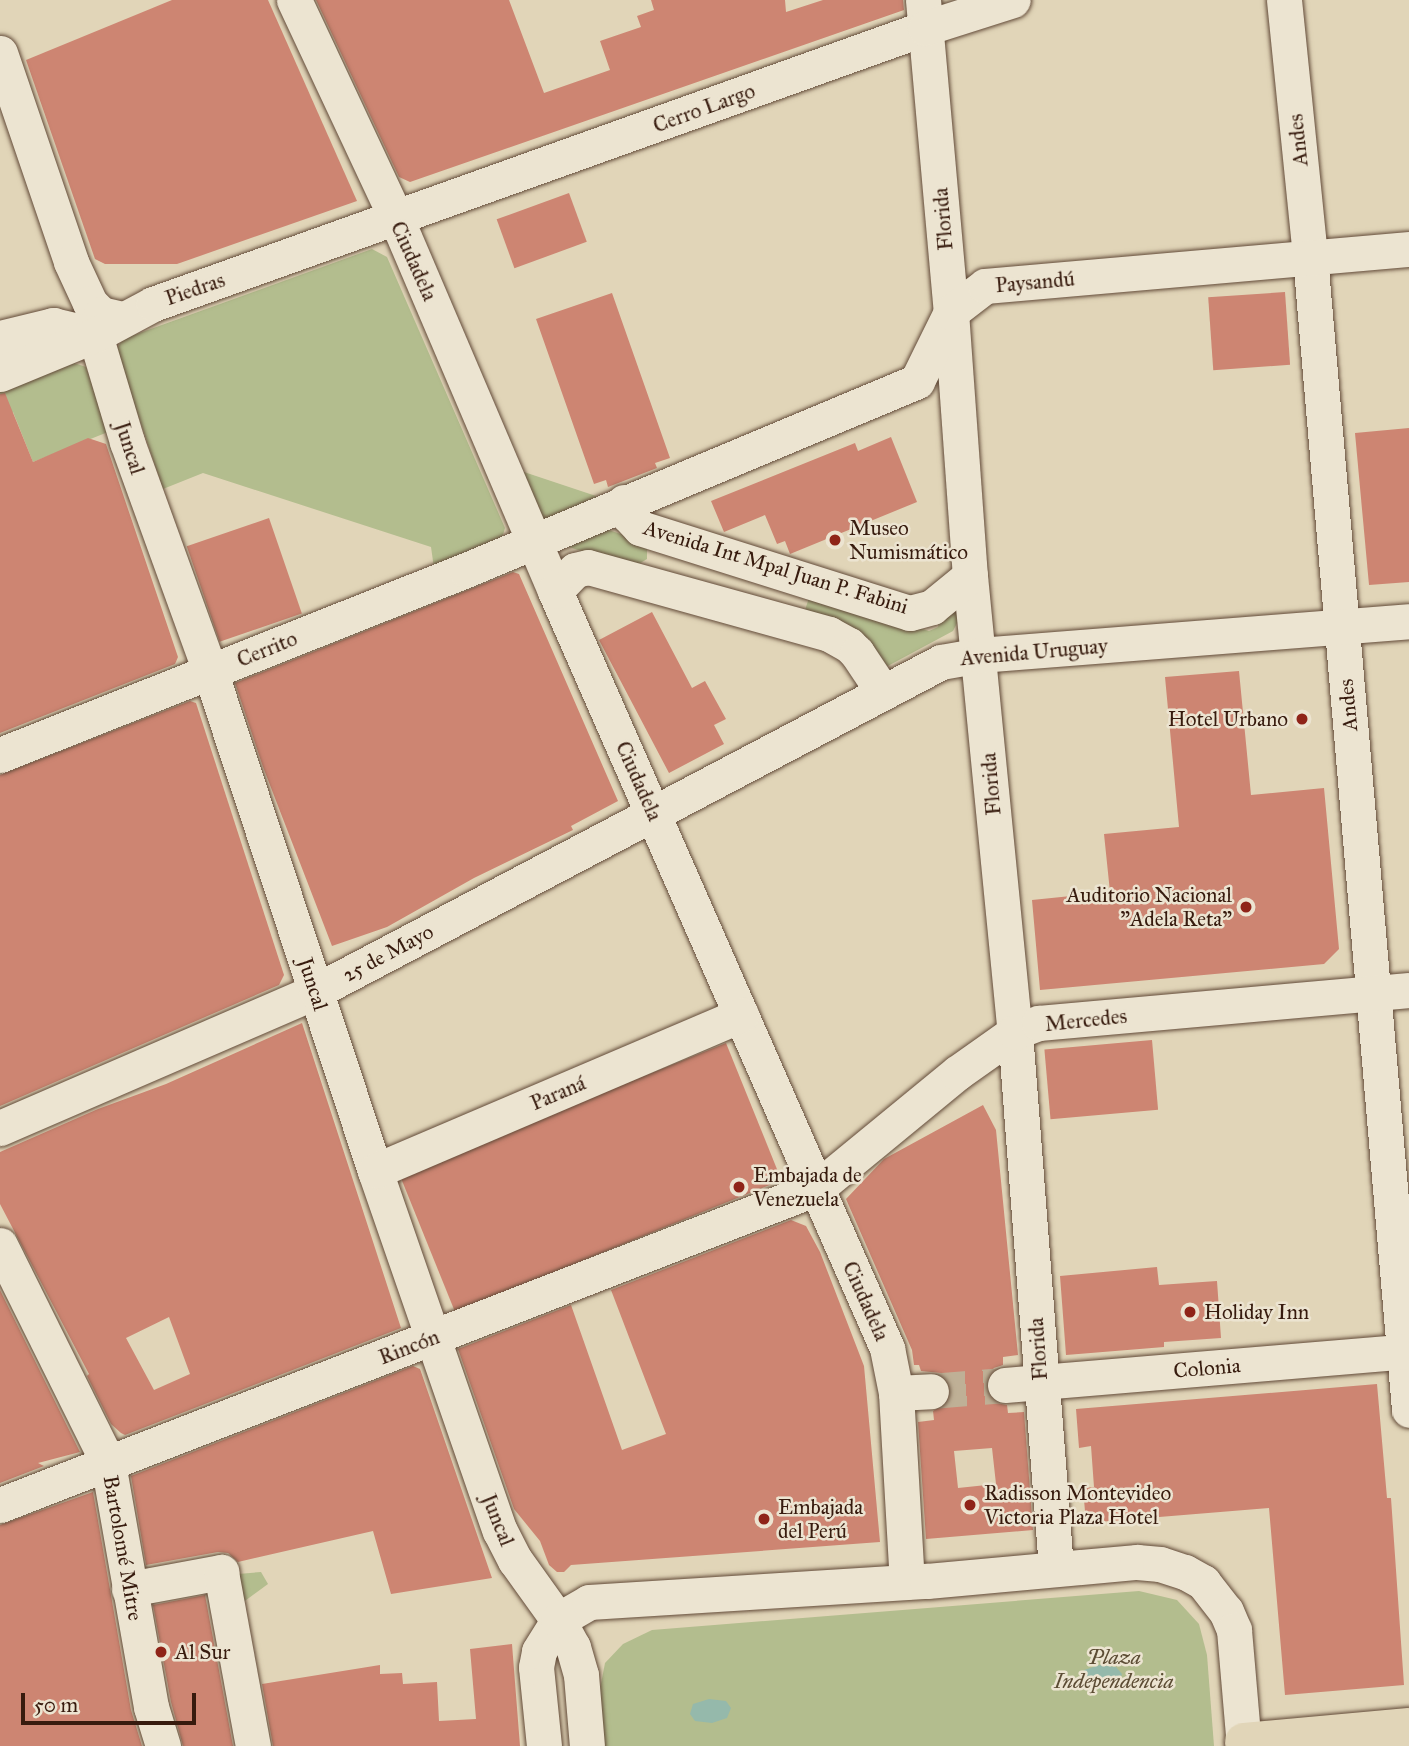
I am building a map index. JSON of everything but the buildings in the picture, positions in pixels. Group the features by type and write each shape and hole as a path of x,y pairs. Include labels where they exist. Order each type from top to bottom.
{"main road":[{"path":"1244,1744 1409,1727"}],"street":[{"name":"Ciudadela","path":"294,0 396,218 555,591 887,1348 896,1394 907,1583"},
{"name":"Cerro Largo","path":"396,218 924,14 1013,0"},
{"name":"Andes","path":"1284,0 1310,257 1409,1410"},
{"name":"Florida","path":"924,14 951,312 970,576 1015,1032 1056,1568"},
{"path":"0,53 71,262 90,303 109,327"},
{"name":"Piedras","path":"0,374 109,327 153,304 396,218"},
{"name":"Paysandú","path":"533,540 916,381 951,312 985,286 1409,249"},
{"path":"0,338 53,325 109,327"},
{"name":"Juncal","path":"109,327 127,442 209,671 500,1531 573,1647 582,1675 587,1746"},
{"name":"Avenida Int Mpal Juan P. Fabini","path":"624,502 628,515 664,563 732,583 841,639 857,653 883,692"},
{"name":"Cerrito","path":"0,755 466,570 533,540"},
{"name":"Avenida Int Mpal Juan P. Fabini","path":"555,591 575,570 664,563 732,583 910,613 932,607 970,576"},
{"name":"Avenida Uruguay","path":"653,812 941,663 979,655 1409,621"},
{"name":"25 de Mayo","path":"0,1128 316,991 653,812"},
{"name":"Mercedes","path":"817,1188 957,1073 1015,1032 1039,1023 1409,990"},
{"name":"Paraná","path":"376,1171 741,1015"},
{"name":"Rincón","path":"0,1505 817,1188"},
{"name":"Bartolomé Mitre","path":"0,1245 108,1463 151,1706 163,1746"},
{"name":"Colonia","path":"1005,1385 1406,1352"},
{"path":"896,1394 931,1391"},
{"path":"544,1746 536,1667 546,1635 558,1620 572,1610 599,1601 907,1583 1137,1562 1160,1564 1185,1572 1203,1583 1217,1597 1234,1630 1244,1744"},
{"path":"130,1589 221,1572 253,1746"}],"green space":[{"path":"372,249 387,257 505,528 502,538 434,568 431,547 203,473 163,489 116,350 123,339"},
{"path":"74,363 86,367 108,432 33,462 13,412 0,417 0,392"},
{"path":"521,471 596,496 599,503 543,524"},
{"path":"600,527 644,542 647,559 632,568 566,546"},
{"path":"810,595 929,631 938,627 941,615 956,604 958,621 953,631 886,667 802,619"},
{"path":"261,1572 268,1584 238,1606 238,1574"},
{"name":"Plaza Independencia","path":"1139,1591 1177,1600 1199,1624 1207,1655 1214,1746 602,1746 599,1694 605,1663 623,1644 652,1630"}],"shaded area":[{"path":"1100,1665 1116,1667 1122,1674 1118,1684 1103,1689 1086,1687 1081,1680 1084,1670"},
{"path":"709,1699 726,1701 731,1708 727,1718 712,1723 695,1721 690,1714 693,1704"}],"tunnel":[{"path":"931,1391 1005,1385"}],"place":[{"name":"Museo Numismático","path":"835,540"},
{"name":"Hotel Urbano","path":"1302,719"},
{"name":"Auditorio Nacional \"Adela Reta\"","path":"1246,907"},
{"name":"Embajada de Venezuela","path":"739,1187"},
{"name":"Holiday Inn","path":"1190,1312"},
{"name":"Radisson Montevideo Victoria Plaza Hotel","path":"970,1505"},
{"name":"Embajada del Perú","path":"764,1519"},
{"name":"Al Sur","path":"161,1652"}]}
